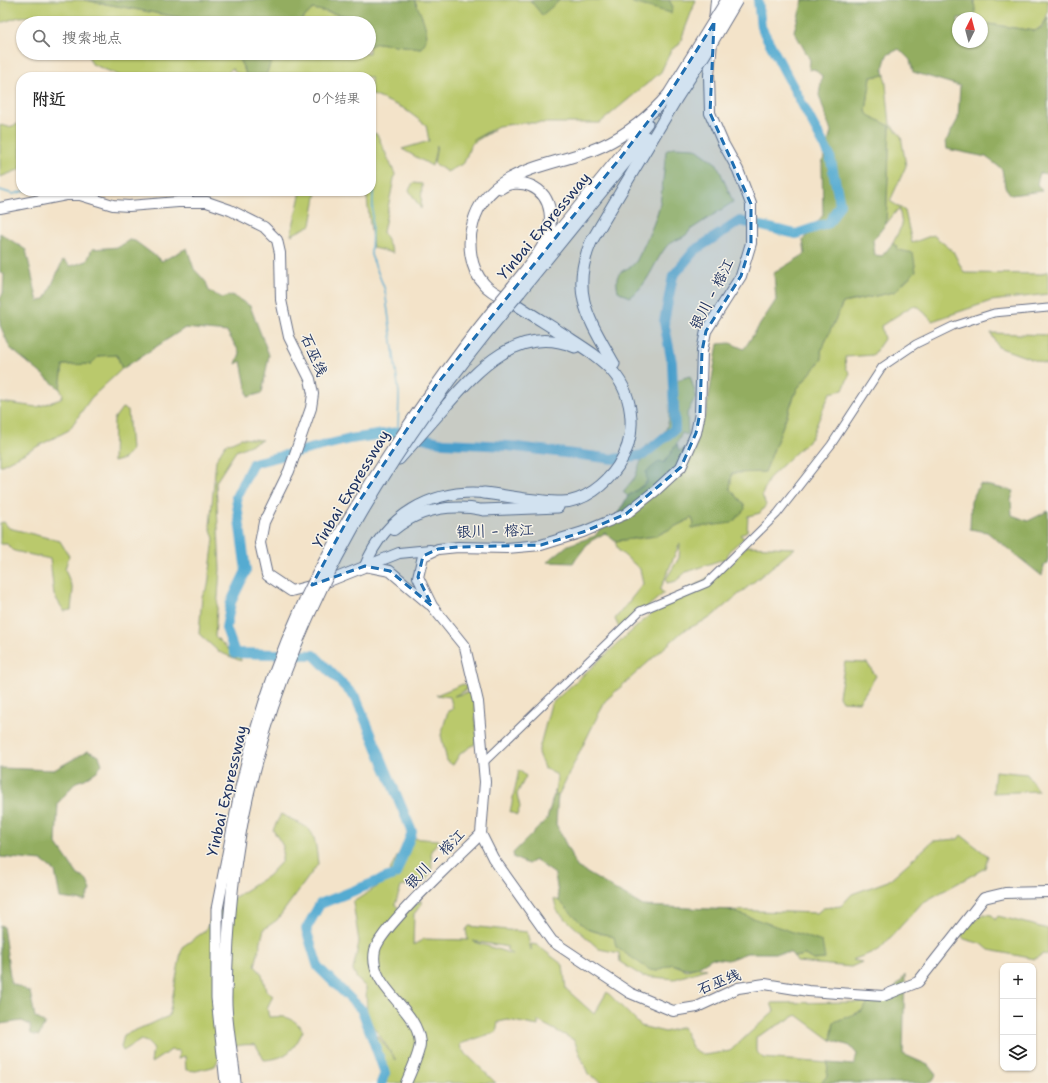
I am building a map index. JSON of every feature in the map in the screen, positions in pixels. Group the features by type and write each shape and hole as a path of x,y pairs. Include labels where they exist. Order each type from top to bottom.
{"highway":[{"name":"银川 - 榕江","path":"406,1083 420,1044 412,1019 376,974 375,950 389,927 481,834 485,782 478,702 465,647 432,606 418,577 423,556 438,549 458,547 507,548 541,545 583,532 626,514 655,491 681,466 696,433 700,413 702,351 706,331 741,276 751,243 751,204 738,170 723,143 710,113 709,75 716,0"},
{"name":"Yinbai Expressway","path":"672,96 727,0"},
{"name":"Yinbai Expressway","path":"235,1083 226,997 232,894 244,791 270,713 300,632 344,542 386,474 444,388 517,289 621,157 705,54 737,0"},
{"path":"633,430 631,414 625,392 615,373 599,358 485,286 477,273 472,260 470,238 472,223 485,197 501,182 514,175 586,153 610,142 646,118 672,96"},
{"path":"365,566 384,538 411,518 446,508 465,507 483,510 564,507 572,505 588,499 603,489 629,455 636,413 632,397 627,383 614,364 585,308 582,284 585,259 591,242 672,96"},
{"path":"517,289 544,244 551,216 548,203 539,192 532,186 518,183 504,186 499,190 485,206 479,218 475,245 481,271 488,282 558,325 602,354 614,364"},
{"name":"石巫线","path":"0,208 61,196"},
{"name":"石巫线","path":"83,196 113,205 129,206 178,202 207,202 230,210 264,227 277,240 280,253 281,300 289,337 310,379 313,394 311,408 289,471 264,522 260,542 268,576 291,591 329,581 365,566"},
{"name":"Yinbai Expressway","path":"226,1083 217,998 217,909 244,791 254,736 280,660 300,610 330,550 361,498 421,406 474,334 517,289"},
{"path":"386,474 471,376 488,362 504,352 530,343 549,340 562,342 599,358"},
{"path":"365,566 373,548 384,533 412,508 428,500 465,492 563,502 579,498 594,490 619,469"},
{"path":"365,566 398,553 438,549"},
{"path":"365,566 390,571 432,606"},
{"name":"石巫线","path":"481,834 493,858 552,941 630,993 673,1011 697,1007 738,988 765,984 808,991 883,996 918,982 984,898 1005,893 1048,892"}],"street":[{"path":"483,763 640,611 707,583 777,514 831,445 882,367 916,344 953,326 994,314 1048,308"}],"highlighted area":[{"path":"714,23 710,113 751,204 751,243 741,276 706,331 702,351 700,413 696,433 681,467 626,514 583,532 541,545 458,547 438,549 423,556 418,577 432,606 390,571 365,566 312,585 350,515 437,384 621,157 669,94"}],"green space":[{"path":"0,0 84,0 172,16 16,16 16,18 0,23"},
{"path":"84,0 415,0 423,18 426,37 425,43 421,48 376,43 376,16 347,16 313,9 306,16 172,16"},
{"path":"415,0 530,0 542,14 560,0 630,0 633,3 673,7 669,0 696,0 679,45 671,50 661,72 600,123 522,123 498,126 473,140 494,130 471,144 464,163 447,172 434,163 437,145 432,166 402,149 429,141 426,125 403,108 376,96 376,72 267,72 272,60 376,60 376,43 421,48 427,35"},
{"path":"530,0 560,0 542,15"},
{"path":"630,0 669,0 673,7 671,13 633,3"},
{"path":"803,0 974,0 975,12 952,12 952,48 988,48 988,24 1035,31 1042,27 1048,17 1048,174 1040,173 1037,184 1042,191 1011,195 1005,187 1002,169 986,157 947,149 946,141 958,119 960,86 913,72 910,60 899,49 887,55 883,68 885,75 871,77 866,111 868,115 890,126 886,224 873,240 875,255 882,256 893,243 899,250 913,253 916,271 894,292 843,303 821,351 822,359 797,389 765,472 732,473 730,489 744,504 745,509 732,523 691,528 694,524 692,518 656,536 615,541 605,533 589,542 573,563 547,562 568,545 595,536 601,527 613,523 628,496 647,483 646,472 660,461 664,463 677,444 679,451 687,448 706,413 718,344 730,343 744,349 776,300 774,273 805,254 803,240 823,215 822,164 831,132 819,95 822,76 814,69 809,70 810,60 794,31"},
{"path":"974,0 1048,0 1045,21 1043,25 1035,31 988,24 988,12 975,12"},
{"path":"313,9 347,16 306,16"},
{"path":"90,60 240,60 245,72 235,72 232,68 229,72 111,72 92,64"},
{"path":"240,60 272,60 267,72 245,71"},
{"path":"885,75 890,124 901,136 906,166 890,201 905,211 912,243 933,235 953,251 964,273 1042,274 1048,271 1048,294 991,301 932,321 919,307 912,306 881,326 884,339 873,355 845,357 846,368 850,373 843,390 830,393 811,438 769,478 762,495 766,505 760,513 748,516 747,531 740,535 744,538 729,551 727,558 686,572 676,581 667,583 666,579 679,558 680,543 660,590 664,593 620,630 615,619 643,584 640,569 618,550 615,541 656,536 692,518 694,524 744,504 730,489 732,473 765,472 797,389 822,359 821,351 843,303 894,292 899,250 893,243 902,225 899,208 886,224 890,126 867,115 866,111 871,77"},
{"path":"0,125 9,127 16,125 16,171 0,177"},
{"path":"376,134 395,174 383,232 393,253 373,248 367,196 376,196"},
{"path":"673,147 695,148 717,164 733,202 690,230 682,238 669,244 661,253 646,281 636,293 629,297 618,291 617,277 620,273 635,263 650,231 660,203 666,151"},
{"path":"413,183 422,184 421,209 409,190"},
{"path":"300,196 316,196 311,225 291,235"},
{"path":"0,233 26,250 38,302 46,298 63,260 71,266 87,261 92,249 119,247 129,240 135,241 162,261 187,248 194,269 206,282 209,291 222,298 232,295 250,306 269,355 262,393 248,397 241,361 236,364 240,353 227,332 185,328 122,369 117,355 99,356 91,364 63,365 60,389 10,348 0,325 0,299 3,293 4,274 0,273"},
{"path":"991,333 1048,335 1048,365 998,347"},
{"path":"99,355 117,355 122,369 91,398 69,430 0,466 0,402 37,407 61,399 63,395 60,389 63,365 91,364"},
{"path":"690,376 696,396 687,413 688,435 682,433 672,452 660,468 637,490 628,496 623,492 635,477 647,445 658,439 668,424 670,401 676,385 674,381"},
{"path":"122,408 128,410 131,450 124,459 113,462 114,419"},
{"path":"241,438 262,440 236,451 216,482 220,570 215,636 230,651 240,655 241,661 219,652 199,634 202,596 208,586 214,539 210,526 216,460 225,445"},
{"path":"980,484 1014,491 1011,500 1012,515 1028,521 1048,511 1048,563 1044,566 1042,576 987,532 970,529 971,501"},
{"path":"4,522 9,528 60,541 69,556 65,569 73,590 71,610 64,611 54,595 50,559 14,551 7,544 0,544 0,523"},
{"path":"746,546 795,548 710,618 683,631 605,701 559,794 555,796 557,775 544,768 538,753 551,704 654,611 733,562"},
{"path":"845,662 867,663 876,676 859,702 842,701 839,696"},
{"path":"463,684 467,686 466,690 454,696 470,692 474,695 477,736 475,744 460,754 453,765 447,761 441,735 448,711 453,709 450,697 436,695"},
{"path":"88,751 99,756 102,764 97,771 85,779 76,782 58,803 56,843 78,875 86,879 91,890 85,901 60,898 55,871 42,861 0,857 2,845 0,842 0,768 54,770"},
{"path":"519,770 526,776 517,794 520,807 517,815 510,812"},
{"path":"995,771 1027,774 1038,791 993,793"},
{"path":"556,787 555,796 558,794 556,824 577,867 643,906 733,910 729,910 822,942 825,959 813,960 805,955 794,957 791,953 747,953 728,960 712,958 693,968 684,968 672,964 657,971 650,970 616,947 614,937 587,929 559,901 555,874 535,860 528,864 514,858 513,853 547,819"},
{"path":"281,814 306,827 310,831 315,843 318,864 277,920 264,929 255,966 262,974 266,991 273,996 267,1008 269,1017 288,1018 296,1022 303,1031 293,1048 278,1058 264,1060 256,1045 237,1046 226,1051 215,1066 196,1071 186,1070 185,1056 178,1059 179,1051 171,1050 151,1063 153,1048 147,1042 141,1040 123,1051 121,1047 124,1035 169,1016 182,947 205,931 216,909 268,876 282,861 283,846 273,830"},
{"path":"961,835 988,856 985,868 922,903 879,950 852,960 862,962 851,967 797,962 794,957 805,955 813,960 825,959 727,910 817,913 823,908 841,906 852,894 888,881 933,841 958,839"},
{"path":"407,838 439,840 431,851 432,868 426,881 401,887 395,905 405,913 421,900 421,905 414,914 413,945 424,939 468,940 466,930 469,926 527,932 531,950 531,944 537,945 563,965 566,989 594,1014 607,992 641,1026 665,1032 683,1027 693,1049 704,1055 730,1051 774,1011 771,1003 869,1002 862,1011 834,1022 831,1040 797,1015 756,1037 756,1051 763,1058 828,1063 827,1076 821,1083 603,1083 588,1074 574,1040 538,1021 538,1026 508,1020 498,1022 496,1032 460,1044 461,1049 496,1083 383,1083 384,1075 377,1035 396,1060 367,1017 366,987 357,979 353,970 359,942 353,902 383,883","holes":["472,941 508,947 506,949 512,954"]},
{"path":"554,899 559,901 587,929 614,937 657,971 672,964 687,970 699,967 706,969 675,979 642,976 620,962 619,953 599,949 557,911"},
{"path":"984,914 992,915 995,920 998,916 1048,929 1048,955 1043,954 1035,959 989,950 982,944 964,939 959,932"},
{"path":"0,925 3,926 11,983 30,992 35,1017 45,1023 39,1036 31,1034 30,1025 22,1021 0,1024"},
{"path":"905,975 903,1054 928,1065 936,1075 933,1080 927,1083 821,1083 827,1076 828,1063 854,1065 857,1054 850,1046 831,1040 834,1022 862,1011 869,1002 889,996"}],"waterway":[{"path":"381,1083 385,1073 362,1010 318,967 306,929 320,904 396,874 412,832 356,698 314,655 235,653 226,628 231,602 246,571 236,497 253,463 350,439 398,432 444,443 508,446 614,459 643,455 675,429 672,363 664,322 673,276 695,250 740,221 796,234 829,223 840,204 830,156 761,27 758,0"},
{"path":"0,190 13,194 16,193"},
{"path":"373,196 371,255 385,290 399,393 398,432"}]}
